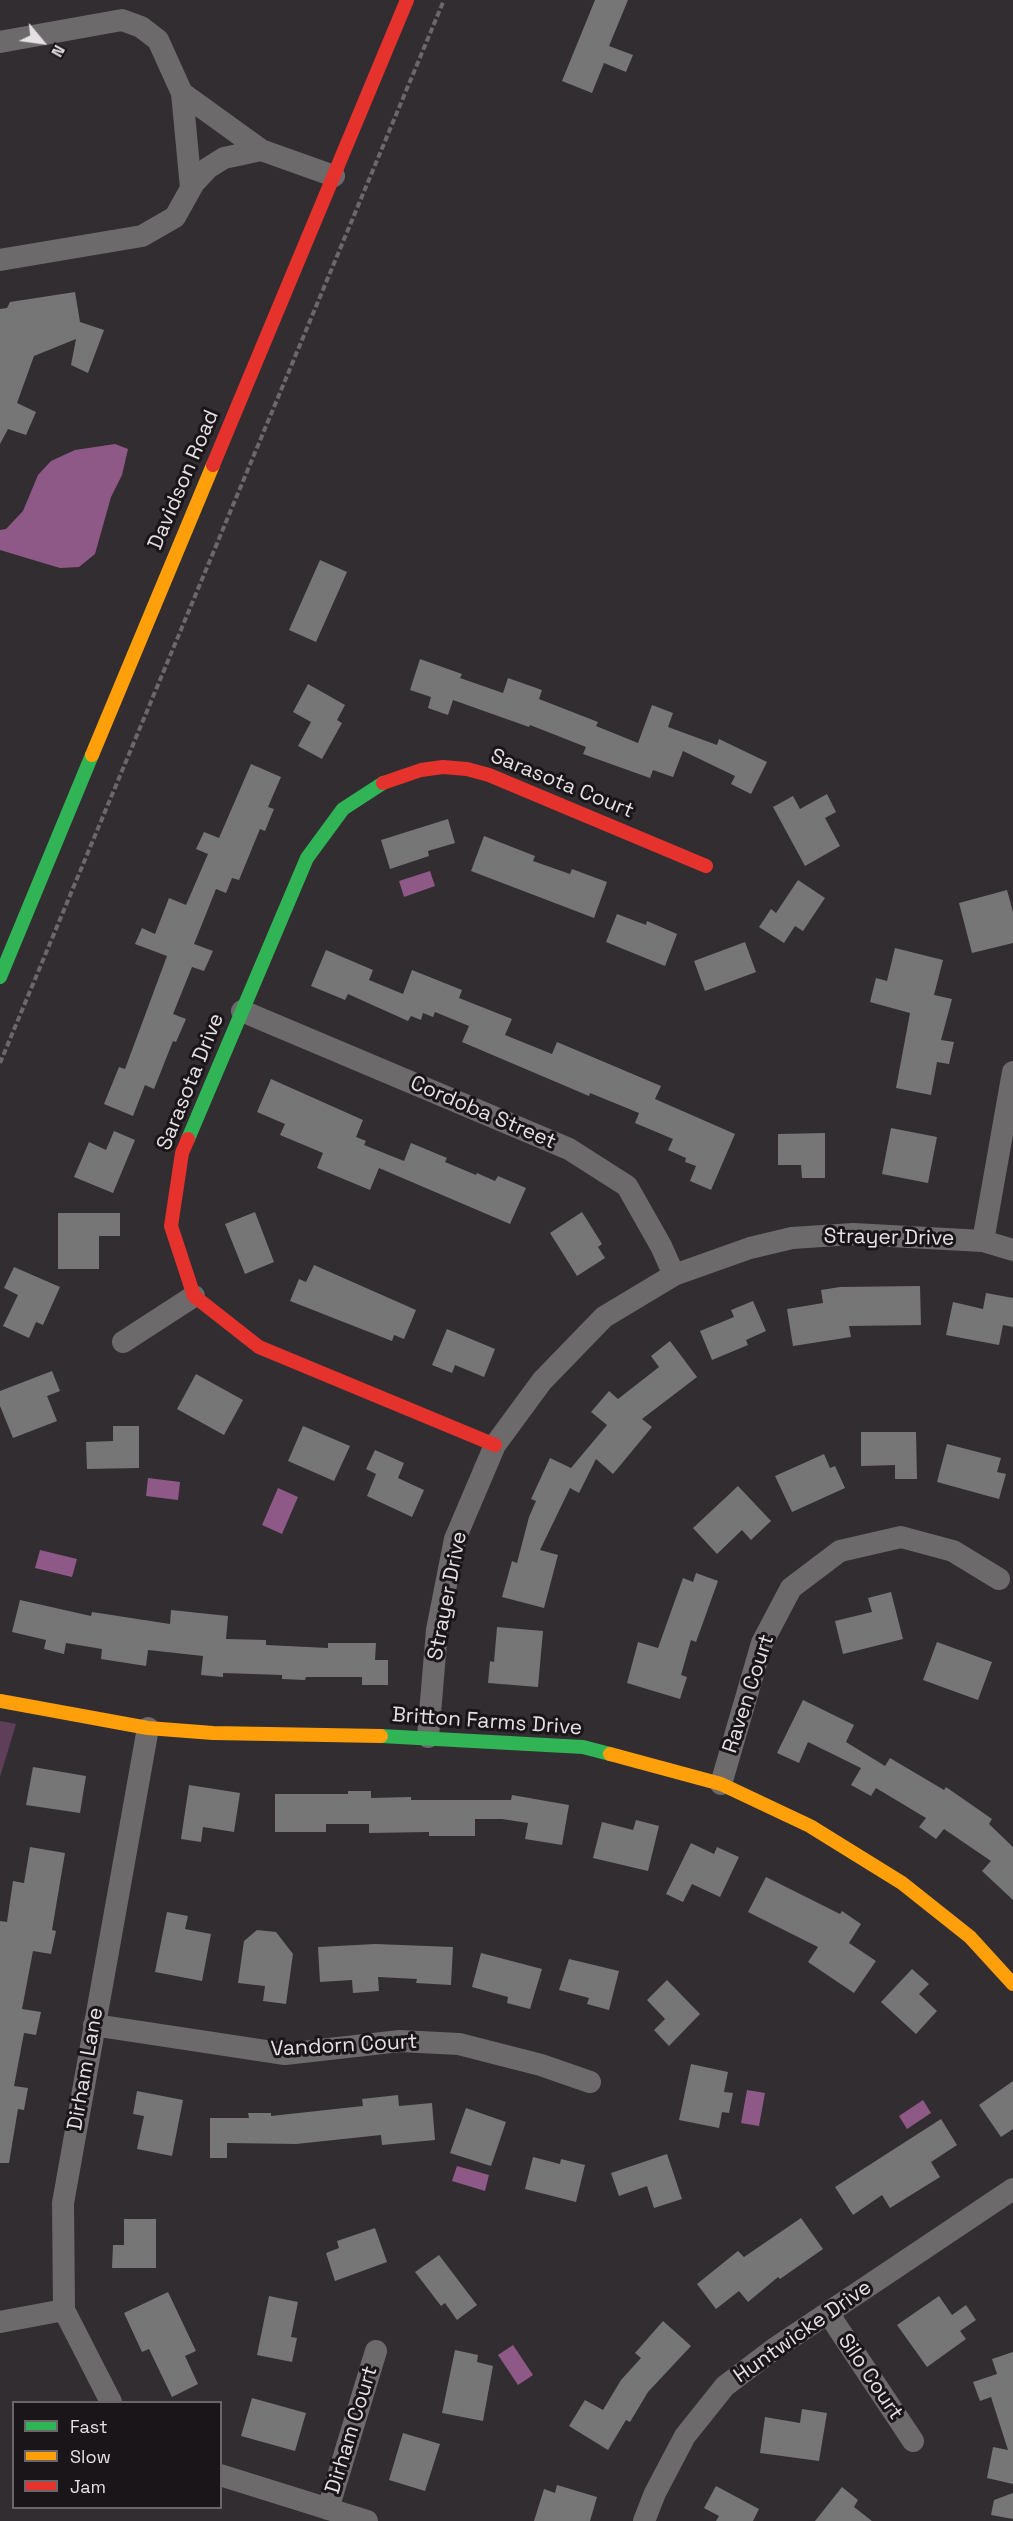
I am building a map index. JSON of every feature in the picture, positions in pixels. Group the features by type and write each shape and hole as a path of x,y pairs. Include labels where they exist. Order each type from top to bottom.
{"street":[{"name":"Davidson Road","path":"0,977 407,0"},
{"path":"0,42 122,20 141,27 158,40 182,93 191,188"},
{"path":"182,93 261,150 334,176"},
{"path":"0,260 142,236 174,217 191,188 208,168 224,158 261,150"},
{"name":"Sarasota Court","path":"397,777 442,767 467,769 489,775 706,866"},
{"name":"Sarasota Drive","path":"194,1296 171,1226 182,1153 307,858 343,809 371,789 397,777"},
{"name":"Cordoba Street","path":"242,1011 569,1149 627,1186 661,1246 674,1275"},
{"path":"983,1241 1013,1072"},
{"name":"Strayer Drive","path":"428,1737 437,1630 455,1539 495,1445 542,1381 604,1317 674,1275 750,1248 792,1238 853,1233 983,1241 1013,1250"},
{"path":"123,1342 194,1296 259,1347 495,1445"},
{"name":"Raven Court","path":"721,1785 762,1643 791,1588 840,1551 901,1537 953,1551 999,1580"},
{"name":"Britton Farms Drive","path":"0,1701 148,1728 213,1733 428,1737 583,1748 721,1785 810,1826 902,1883 970,1937 1013,1984"},
{"name":"Dirham Lane","path":"110,2401 64,2310 63,2203 148,1728"},
{"name":"Vandorn Court","path":"94,2025 285,2054 400,2041 459,2044 540,2065 590,2082"},
{"name":"Huntwicke Drive","path":"644,2521 655,2493 685,2436 725,2386 828,2313 1013,2189"},
{"path":"0,2322 64,2310"},
{"name":"Silo Court","path":"828,2313 913,2440"},
{"name":"Dirham Court","path":"328,2509 376,2351"},
{"path":"222,2476 367,2521"}],"path":[{"path":"0,1063 444,0"}],"shaded area":[{"path":"115,444 128,449 122,475 111,497 95,554 79,567 60,568 0,550 0,530 6,529 23,511 38,475 51,461 75,450"},
{"path":"430,871 435,886 404,897 399,881"},
{"path":"148,1478 180,1482 178,1500 146,1496"},
{"path":"278,1488 298,1497 282,1534 262,1525"},
{"path":"40,1550 77,1559 72,1577 35,1568"},
{"path":"0,1721 16,1724 0,1777"},
{"path":"747,2090 765,2093 759,2126 741,2123"},
{"path":"923,2100 931,2113 907,2129 899,2116"},
{"path":"457,2166 489,2175 485,2191 452,2181"},
{"path":"513,2345 533,2375 518,2385 498,2355"}],"building":[{"path":"595,0 628,0 609,46 633,55 626,72 604,63 592,93 562,81"},
{"path":"75,292 80,322 104,330 88,373 71,365 76,339 34,356 17,403 36,412 26,435 8,429 0,444 0,309 7,308 10,302"},
{"path":"320,560 347,572 316,642 289,630"},
{"path":"420,659 462,674 460,678 503,693 508,678 542,690 539,699 598,722 596,726 638,743 652,705 673,713 668,727 717,745 719,739 767,762 751,794 731,784 735,776 683,751 673,777 653,770 650,778 583,754 586,747 530,725 529,727 453,700 448,715 428,708 431,697 410,690"},
{"path":"308,684 345,705 337,720 342,723 322,759 298,746 311,722 293,712"},
{"path":"251,764 281,777 268,807 274,809 265,831 260,829 239,880 232,878 226,893 216,889 194,944 213,951 204,971 192,967 173,1014 186,1019 176,1042 173,1041 154,1089 145,1085 133,1116 104,1104 119,1067 125,1069 167,956 135,944 142,928 155,934 169,898 186,905 208,854 196,849 204,832 219,838"},
{"path":"827,794 836,812 825,818 840,846 805,866 773,807 793,796 800,809"},
{"path":"448,819 455,843 428,851 429,856 390,869 381,840"},
{"path":"484,836 535,856 533,861 570,874 572,869 607,882 594,918 471,871"},
{"path":"798,880 825,898 803,931 795,926 784,943 759,927 771,909 776,913"},
{"path":"1007,890 1013,912 1013,943 972,953 959,903"},
{"path":"617,914 646,925 647,921 677,934 665,966 606,942"},
{"path":"745,942 756,972 705,991 694,961"},
{"path":"895,948 943,960 934,995 952,999 941,1040 954,1042 949,1064 937,1062 931,1095 896,1088 910,1013 870,1002 876,978 887,981"},
{"path":"326,950 373,970 369,980 403,994 412,970 462,990 459,998 512,1019 505,1035 552,1054 557,1042 661,1086 655,1099 735,1134 711,1190 690,1181 696,1166 685,1162 686,1158 668,1150 673,1139 635,1123 639,1113 590,1093 589,1096 462,1042 469,1026 435,1012 433,1017 423,1013 421,1020 411,1016 408,1021 348,994 345,1000 311,986"},
{"path":"271,1079 363,1120 356,1137 366,1141 364,1145 404,1161 411,1143 447,1158 445,1162 476,1175 477,1173 495,1181 498,1176 526,1188 510,1224 379,1168 370,1190 317,1168 323,1153 280,1135 285,1124 257,1112"},
{"path":"891,1128 937,1137 928,1183 882,1174"},
{"path":"114,1131 135,1140 113,1193 74,1177 89,1142 106,1150"},
{"path":"825,1133 825,1178 802,1178 801,1165 778,1165 778,1134"},
{"path":"255,1212 274,1262 245,1274 225,1224"},
{"path":"582,1212 602,1244 598,1247 605,1258 577,1276 550,1233"},
{"path":"58,1213 120,1213 120,1236 99,1236 99,1269 58,1269"},
{"path":"314,1265 416,1310 404,1339 394,1335 392,1341 290,1301 299,1279 306,1282"},
{"path":"14,1267 60,1287 43,1325 36,1322 29,1338 3,1326 18,1295 4,1288"},
{"path":"920,1286 921,1325 849,1326 851,1337 793,1346 787,1309 823,1303 821,1290 840,1287"},
{"path":"986,1293 1013,1298 1013,1327 1003,1325 999,1345 946,1335 953,1302 983,1309"},
{"path":"753,1301 766,1331 746,1340 748,1345 712,1360 700,1331 734,1317 731,1310"},
{"path":"447,1329 495,1349 484,1377 455,1365 452,1373 432,1365"},
{"path":"670,1341 697,1377 642,1419 652,1427 613,1474 596,1459 579,1493 570,1488 540,1550 558,1555 544,1608 502,1597 512,1561 517,1563 529,1517 536,1501 531,1499 550,1458 571,1468 607,1425 591,1412 609,1391 618,1399 659,1367 651,1356"},
{"path":"52,1371 60,1391 47,1396 57,1421 13,1438 0,1406 0,1391"},
{"path":"196,1374 243,1400 224,1435 177,1409"},
{"path":"113,1426 139,1426 139,1468 87,1469 86,1442 113,1441"},
{"path":"303,1426 350,1446 334,1481 288,1461"},
{"path":"861,1432 916,1432 917,1479 895,1479 895,1465 861,1466"},
{"path":"947,1444 1001,1458 997,1472 1006,1474 999,1499 937,1482"},
{"path":"375,1450 404,1463 398,1478 424,1490 412,1517 367,1496 376,1474 366,1469"},
{"path":"824,1454 830,1468 835,1466 845,1488 792,1512 775,1476"},
{"path":"738,1486 771,1521 751,1540 742,1530 717,1554 693,1528"},
{"path":"696,1573 718,1581 696,1642 691,1640 681,1675 687,1677 680,1699 627,1683 638,1642 658,1648 683,1578 693,1582"},
{"path":"891,1592 903,1639 843,1654 835,1621 872,1612 868,1598"},
{"path":"20,1600 91,1616 92,1612 170,1624 171,1610 228,1616 226,1639 266,1640 266,1645 328,1648 328,1643 376,1643 375,1660 388,1660 388,1685 362,1685 362,1677 306,1677 305,1680 282,1679 282,1675 223,1673 223,1677 201,1675 203,1656 148,1650 146,1666 101,1659 102,1649 66,1643 64,1654 44,1649 46,1640 12,1632"},
{"path":"497,1627 543,1631 538,1687 488,1683 490,1661 494,1662"},
{"path":"937,1642 992,1662 978,1700 923,1680"},
{"path":"803,1700 854,1725 846,1742 885,1766 890,1758 944,1790 946,1787 992,1819 989,1824 1013,1847 1013,1900 982,1871 991,1861 944,1829 936,1839 919,1827 926,1818 876,1788 871,1796 851,1785 861,1768 808,1742 799,1763 777,1753"},
{"path":"33,1767 86,1776 80,1813 26,1805"},
{"path":"189,1785 240,1793 234,1832 203,1827 201,1842 181,1839"},
{"path":"348,1791 371,1791 371,1798 411,1797 411,1800 511,1800 512,1795 569,1805 562,1845 525,1839 528,1823 502,1819 475,1819 475,1836 429,1836 429,1832 369,1833 369,1824 326,1824 326,1832 275,1832 275,1794 348,1794"},
{"path":"636,1820 659,1826 648,1871 593,1858 602,1822 633,1830"},
{"path":"691,1843 714,1854 717,1847 739,1857 720,1897 692,1884 683,1902 666,1894"},
{"path":"30,1847 65,1853 52,1930 56,1931 51,1954 33,1951 22,2009 41,2012 36,2035 24,2033 14,2086 28,2088 24,2110 18,2109 9,2163 0,2163 0,1921 7,1922 13,1881 24,1883"},
{"path":"766,1877 840,1914 842,1911 861,1924 849,1943 876,1961 854,1993 808,1962 818,1947 748,1912"},
{"path":"167,1912 188,1916 185,1929 211,1934 202,1981 155,1972"},
{"path":"257,1930 276,1932 293,1954 286,2004 263,2001 265,1986 238,1983 244,1941"},
{"path":"375,1944 453,1947 451,1985 416,1983 417,1979 378,1977 379,1991 353,1993 352,1980 320,1982 318,1947"},
{"path":"481,1953 542,1969 530,2009 507,2003 508,1997 472,1987"},
{"path":"569,1959 619,1971 609,2010 587,2004 589,1998 559,1990"},
{"path":"912,1969 929,1984 919,1994 937,2011 916,2034 881,2002"},
{"path":"667,1980 700,2014 669,2046 654,2030 665,2019 647,2000"},
{"path":"691,2064 728,2072 724,2092 733,2093 729,2113 722,2112 719,2128 679,2120"},
{"path":"1013,2081 1013,2129 1001,2137 979,2105"},
{"path":"137,2091 183,2100 172,2156 137,2149 144,2116 133,2114"},
{"path":"398,2095 399,2106 432,2103 435,2140 382,2145 381,2135 296,2144 227,2143 227,2158 210,2158 210,2118 249,2118 248,2113 271,2113 271,2116 363,2106 362,2099"},
{"path":"466,2108 506,2122 491,2166 450,2153"},
{"path":"941,2119 957,2145 931,2162 940,2177 890,2208 882,2195 853,2215 835,2187"},
{"path":"667,2154 682,2199 654,2208 647,2186 619,2196 611,2173"},
{"path":"533,2157 560,2164 561,2159 585,2165 576,2202 525,2189"},
{"path":"801,2218 823,2249 780,2279 778,2277 748,2302 739,2291 716,2309 697,2284 738,2251 744,2257"},
{"path":"124,2219 156,2219 156,2268 112,2268 113,2245 124,2245"},
{"path":"375,2228 387,2262 335,2281 326,2253 339,2248 337,2241"},
{"path":"439,2255 477,2305 457,2320 445,2303 441,2306 415,2272"},
{"path":"168,2292 196,2351 185,2356 198,2384 172,2397 149,2349 142,2352 124,2313"},
{"path":"269,2296 298,2302 291,2337 297,2338 292,2362 257,2355"},
{"path":"939,2296 952,2315 966,2305 976,2320 960,2331 966,2339 927,2367 897,2325"},
{"path":"663,2321 691,2346 648,2392 630,2422 626,2420 608,2450 569,2426 585,2400 603,2410 621,2380 641,2358 635,2353"},
{"path":"455,2350 478,2355 477,2362 493,2366 483,2421 442,2413"},
{"path":"1013,2352 1013,2484 987,2478 993,2447 1008,2450 991,2397 980,2401 973,2382 997,2374 992,2359"},
{"path":"252,2398 306,2413 295,2451 241,2436"},
{"path":"802,2409 827,2413 819,2461 760,2453 765,2417 800,2423"},
{"path":"403,2433 440,2444 425,2491 389,2480"},
{"path":"557,2485 597,2497 590,2521 534,2521 544,2489 555,2493"},
{"path":"716,2486 759,2509 753,2521 716,2521 719,2516 704,2508"},
{"path":"842,2487 858,2500 854,2507 872,2521 815,2521"},
{"path":"1013,2493 1013,2519 991,2515 994,2500"}],"traffic: fast":[{"path":"0,977 92,755"},
{"path":"188,1139 307,858 343,809 383,783"},
{"path":"381,1736 583,1747 610,1754"}],"traffic: slow":[{"path":"92,755 213,465"},
{"path":"0,1701 148,1728 213,1733 381,1736"},
{"path":"610,1754 721,1784 810,1826 902,1883 970,1937 1013,1984"}],"traffic: jam":[{"path":"213,465 407,0"},
{"path":"383,783 421,770 443,767 467,769 489,775 706,866"},
{"path":"188,1139 182,1153 171,1226 194,1296 259,1347 495,1445"}]}
